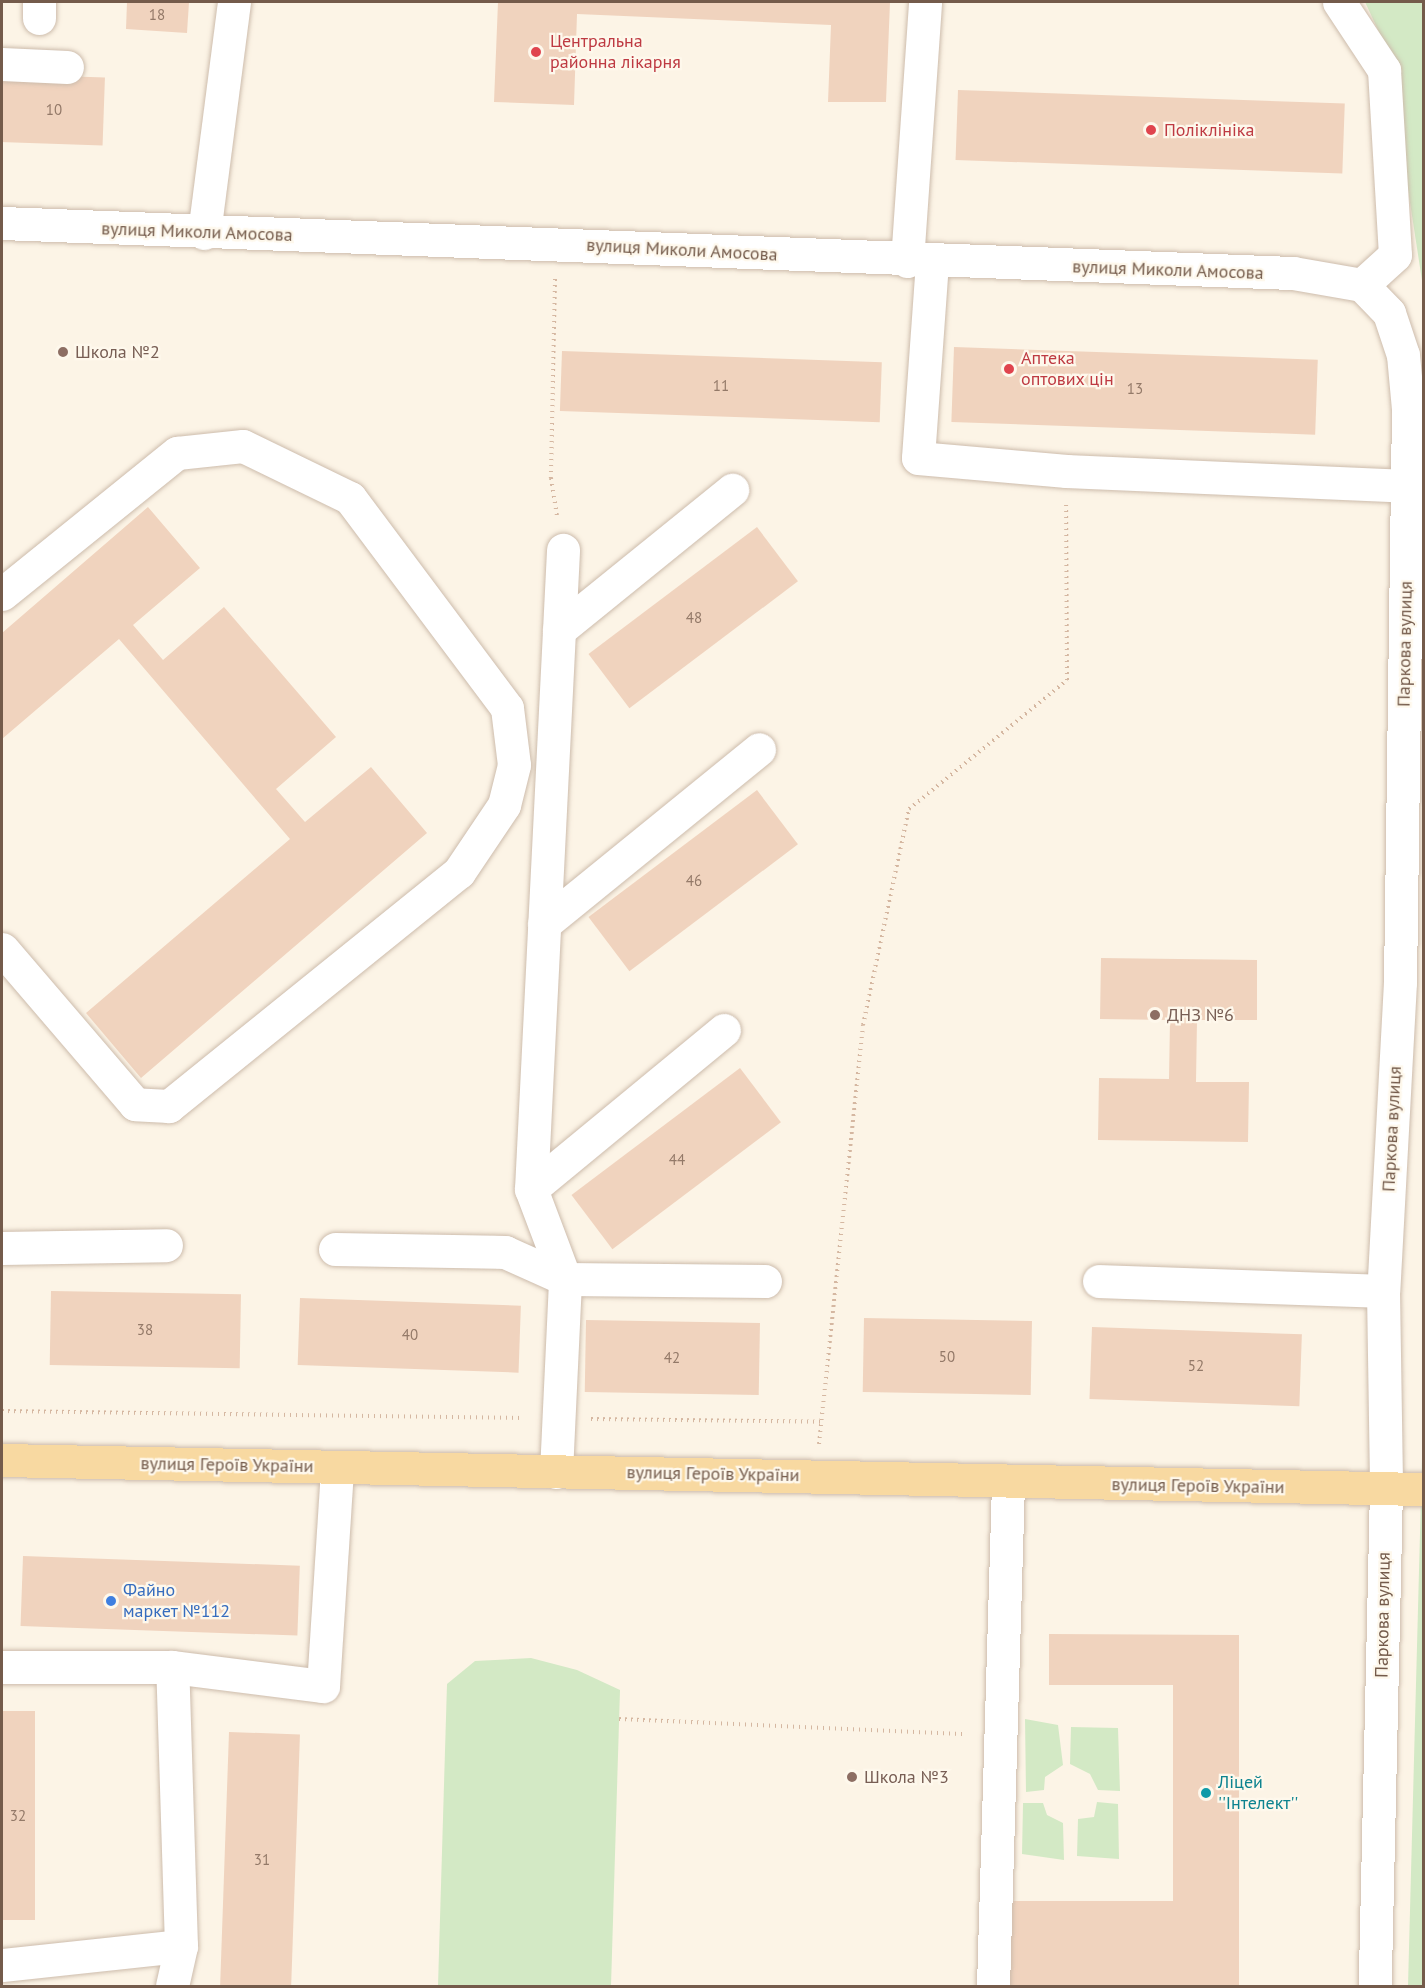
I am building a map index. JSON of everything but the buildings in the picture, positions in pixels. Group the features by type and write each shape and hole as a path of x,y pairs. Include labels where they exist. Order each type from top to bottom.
{"main road":[{"name":"вулиця Героїв України","path":"2,1460 816,1475 1008,1484 1424,1489"}],"street":[{"path":"204,233 234,2"},
{"path":"1339,2 1384,70 1395,255 1362,285"},
{"path":"925,3 919,262 918,458 1066,471 1407,486"},
{"path":"2,64 67,67"},
{"name":"вулиця Миколи Амосова","path":"2,223 204,233 556,244 919,262 1293,273 1362,285"},
{"name":"Паркова вулиця","path":"1362,285 1389,313 1403,356 1407,486 1412,980 1383,1291 1386,1488 1375,1986"},
{"path":"2,594 177,453 243,446 350,498 507,708 514,765 504,805 459,872 169,1106 135,1104 2,949"},
{"path":"559,630 732,490"},
{"path":"556,1472 565,1279 531,1189 563,550"},
{"path":"544,924 759,748"},
{"path":"531,1189 724,1030"},
{"path":"2,1248 166,1245"},
{"path":"335,1249 505,1252 565,1279 765,1281"},
{"path":"1099,1281 1383,1291"},
{"path":"2,1667 172,1667 323,1686 337,1467"},
{"path":"993,1986 1008,1484"},
{"path":"172,1667 181,1946 172,1986"},
{"path":"14,1973 181,1946"}],"path":[{"path":"556,244 551,478 563,550"},
{"path":"816,1475 863,1025 909,809 1067,680 1066,471"},
{"path":"2,1411 821,1422"},
{"path":"619,1719 1000,1735"}],"green space":[{"path":"1365,2 1423,2 1423,287 1386,47"},
{"path":"1423,1420 1424,1986 1408,1986"},
{"path":"531,1658 577,1670 620,1690 611,1986 438,1986 447,1684 475,1661"},
{"path":"1025,1719 1058,1725 1063,1765 1045,1777 1044,1790 1026,1792"},
{"path":"1071,1727 1118,1728 1120,1791 1098,1790 1090,1774 1070,1764"},
{"path":"1097,1802 1118,1804 1119,1859 1077,1856 1078,1819 1094,1817"},
{"path":"1023,1803 1043,1803 1047,1815 1063,1823 1064,1860 1022,1854"}],"place":[{"name":"Центральна районна лікарня","path":"536,52"},
{"name":"Поліклініка","path":"1151,130"},
{"name":"Школа №2","path":"63,352"},
{"name":"Аптека оптових цін","path":"1009,369"},
{"name":"ДНЗ №6","path":"1155,1015"},
{"name":"Файно маркет №112","path":"111,1601"},
{"name":"Школа №3","path":"852,1777"},
{"name":"Ліцей ''Інтелект''","path":"1206,1793"}]}
